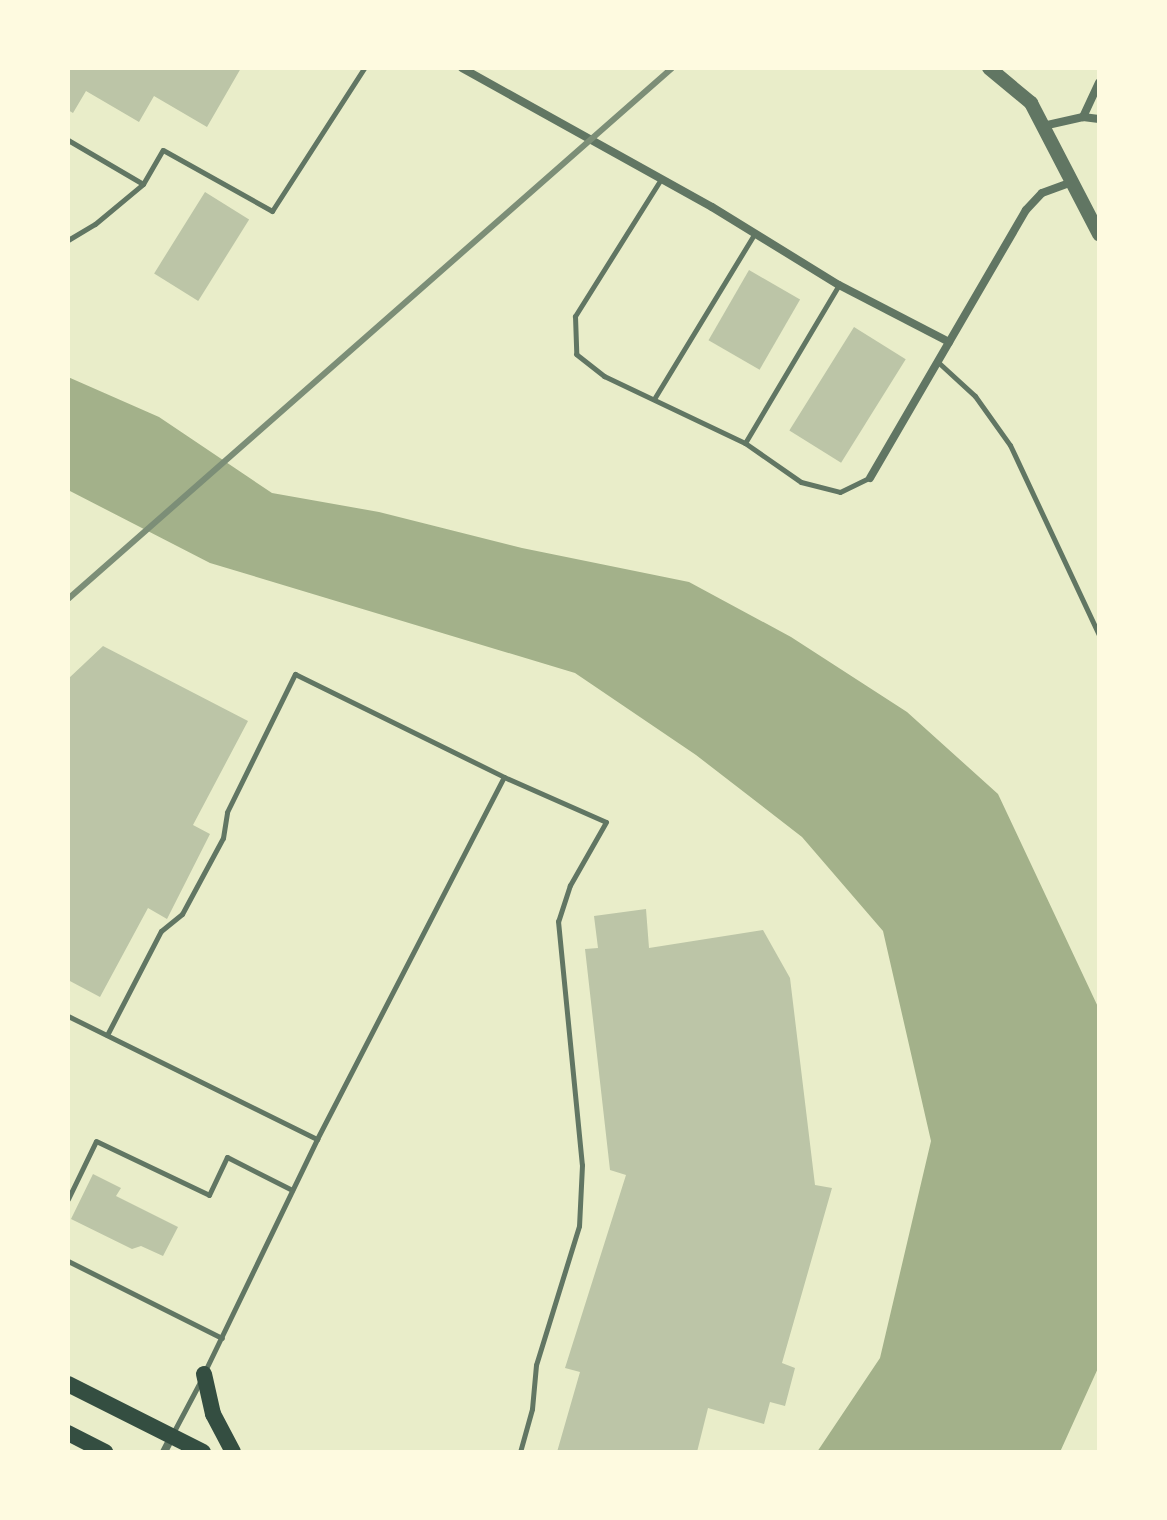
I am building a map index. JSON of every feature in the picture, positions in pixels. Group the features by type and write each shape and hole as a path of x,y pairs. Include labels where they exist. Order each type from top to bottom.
{"main road":[{"path":"204,1374 213,1414 233,1452"},
{"path":"68,1384 203,1452"},
{"path":"68,1433 105,1452"}],"street":[{"path":"462,68 755,233 839,285 949,342"},
{"path":"989,68 1017,88 1031,103 1099,234"},
{"path":"1083,117 1099,83"},
{"path":"1043,126 1083,117 1099,119"},
{"path":"870,478 1026,210 1042,193 1072,182"},
{"path":"164,1452 172,1435"}],"lane":[{"path":"68,240 95,224 143,184 163,150 272,211 364,68"},
{"path":"68,140 143,184"},
{"path":"661,179 575,316 576,354 604,376 745,443 801,482 840,492 870,478"},
{"path":"654,399 755,233"},
{"path":"745,443 839,285"},
{"path":"939,363 975,396 1010,445 1099,635"},
{"path":"107,1035 161,931 182,914 223,838 227,812 295,674 504,777 606,822 570,885 558,921 582,1165 579,1226 536,1365 532,1409 520,1452"},
{"path":"172,1435 317,1139 504,777"},
{"path":"68,1016 317,1139"},
{"path":"68,1199 96,1141 209,1195 227,1157 292,1190"},
{"path":"68,1261 222,1338"}],"shaded area":[{"path":"68,377 159,417 272,493 379,512 522,548 689,582 791,637 907,712 998,794 1099,1009 1099,1366 1060,1452 817,1452 880,1358 931,1141 883,931 802,837 696,755 575,673 210,563 68,490"}],"building":[{"path":"68,68 241,68 207,127 154,96 139,122 86,91 73,113 68,110"},
{"path":"205,192 249,220 198,301 154,273"},
{"path":"749,270 800,299 760,370 708,340"},
{"path":"854,327 906,359 841,463 789,430"},
{"path":"103,646 248,721 193,825 210,834 167,919 148,908 100,997 68,980 68,679"},
{"path":"646,909 649,948 763,930 790,978 815,1185 832,1188 782,1363 795,1368 785,1406 770,1402 764,1424 708,1408 697,1452 557,1452 580,1372 565,1368 626,1175 610,1170 585,949 598,948 594,916"},
{"path":"93,1174 121,1188 116,1196 178,1227 163,1256 141,1246 132,1249 71,1219"}],"railway":[{"path":"68,599 672,68"}]}
